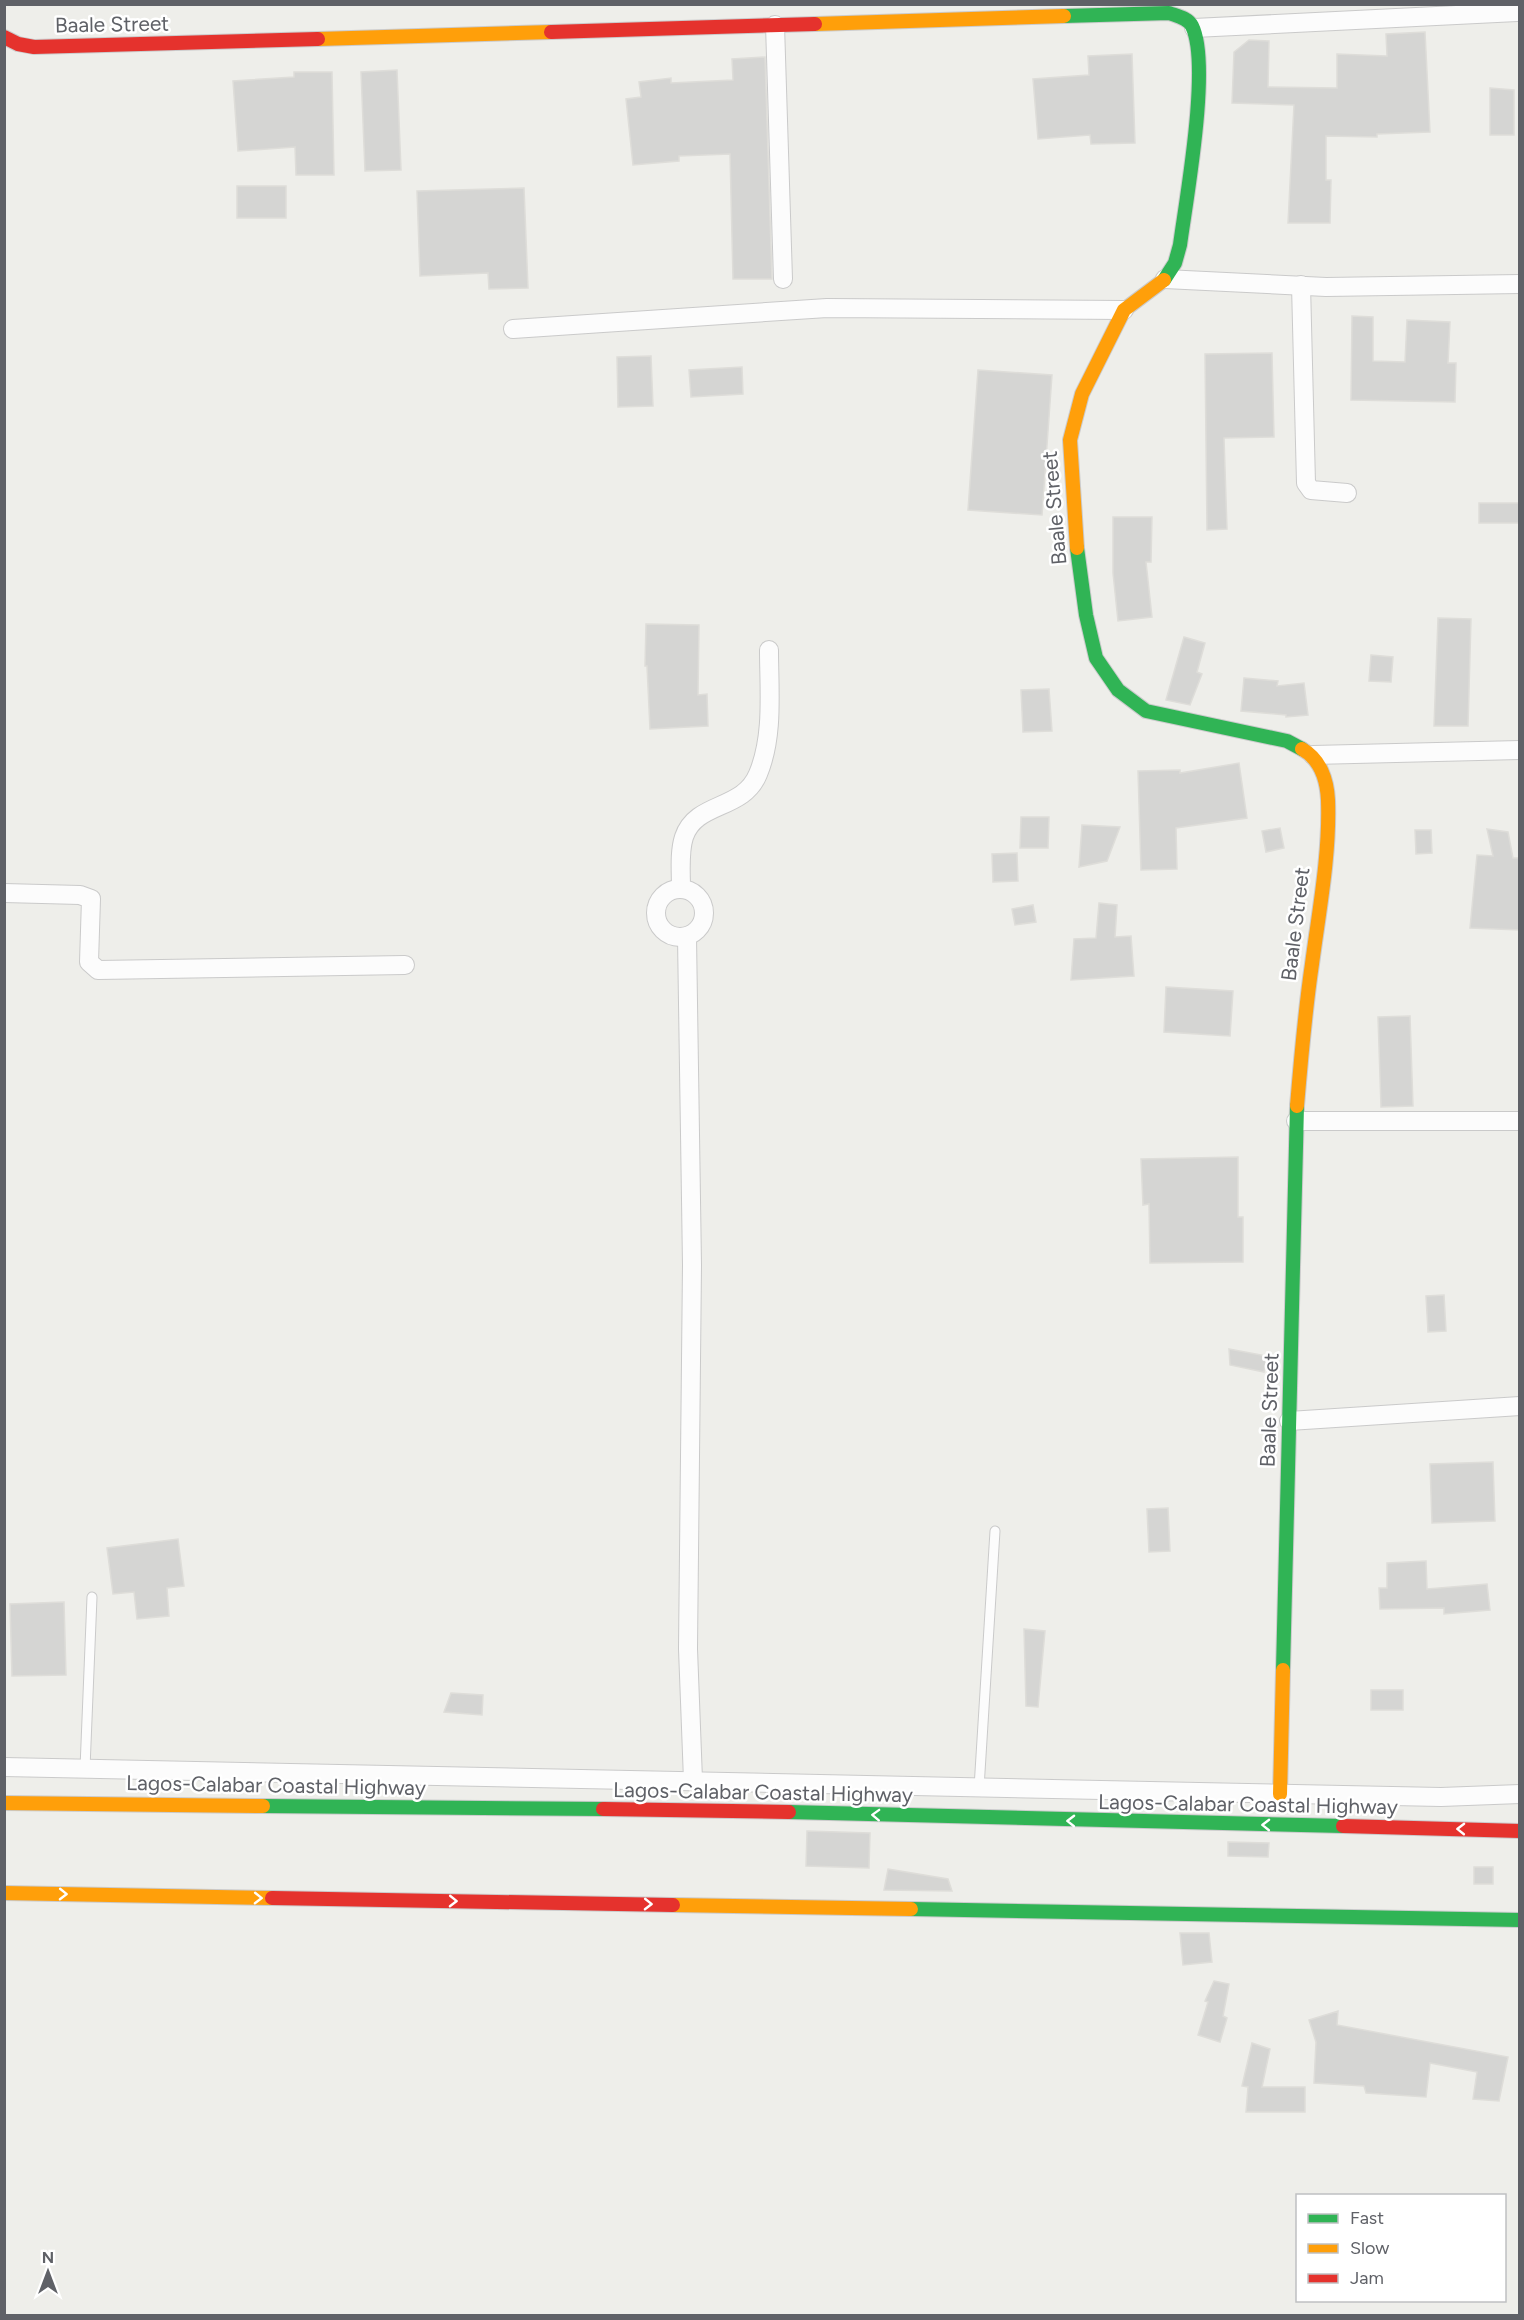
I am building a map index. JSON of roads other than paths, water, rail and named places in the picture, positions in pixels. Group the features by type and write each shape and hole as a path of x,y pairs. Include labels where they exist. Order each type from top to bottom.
{"main road":[{"name":"Baale Street","path":"4,37 18,44 46,46 1169,13 1186,20 1194,28 1198,58 1197,89 1180,245 1175,263 1165,279 1124,310 1082,394 1070,440 1073,518 1086,615 1096,658 1118,690 1146,711 1287,741 1313,755 1324,777 1328,799 1323,885 1305,1012 1296,1121 1294,1292 1280,1794"},
{"name":"Lagos-Calabar Coastal Highway","path":"4,1803 756,1811 1520,1831"},
{"path":"4,1893 1520,1920"}],"street":[{"path":"1194,28 1517,12"},
{"path":"775,25 783,279"},
{"path":"1165,279 1301,285 1520,284"},
{"path":"1301,285 1306,483 1311,490 1347,493"},
{"path":"513,329 827,308 1124,310"},
{"path":"681,888 683,838 693,822 709,810 740,799 758,775 768,737 769,650"},
{"path":"1313,755 1520,750"},
{"path":"681,888 696,895 704,910 701,927 687,937 670,936 657,925 655,908 664,894 681,888"},
{"path":"4,893 80,895 91,899 89,962 98,970 405,965"},
{"path":"687,937 692,1264 688,1649 693,1780"},
{"path":"1296,1121 1520,1121"},
{"path":"1289,1421 1520,1406"},
{"path":"4,1767 1441,1797 1520,1794"}],"lane":[{"path":"979,1788 995,1531"},
{"path":"85,1768 92,1597"}]}
